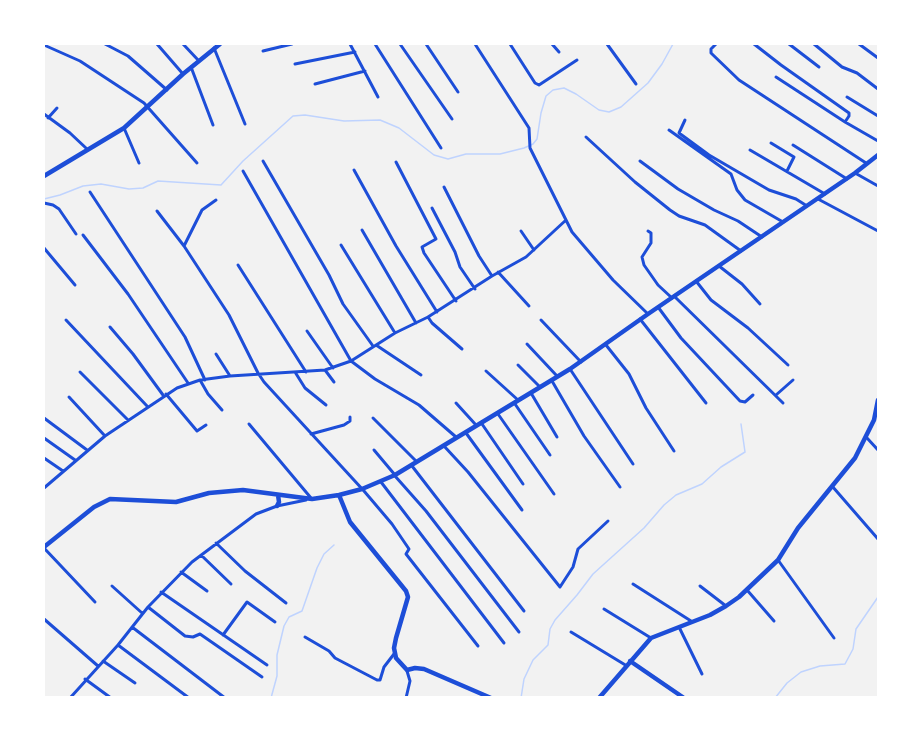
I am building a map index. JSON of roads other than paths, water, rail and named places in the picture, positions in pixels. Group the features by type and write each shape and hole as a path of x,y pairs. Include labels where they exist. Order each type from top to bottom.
{"street":[{"path":"105,44 128,56 167,90"},
{"path":"157,44 183,74"},
{"path":"183,44 199,61"},
{"path":"44,176 124,128 220,44"},
{"path":"263,51 292,44"},
{"path":"350,44 378,97"},
{"path":"375,44 441,148"},
{"path":"400,44 452,119"},
{"path":"426,44 458,92"},
{"path":"475,44 529,128 530,146 572,232 613,280 648,314"},
{"path":"510,44 539,85 577,60"},
{"path":"552,44 559,52"},
{"path":"607,44 636,84"},
{"path":"716,44 711,52 739,81 868,164"},
{"path":"754,44 849,113 845,122"},
{"path":"789,44 819,67"},
{"path":"814,44 842,67 857,73 879,89"},
{"path":"859,44 879,58"},
{"path":"44,45 98,71 144,103 197,164"},
{"path":"214,48 245,124"},
{"path":"295,64 355,52"},
{"path":"191,67 213,125"},
{"path":"315,84 365,71"},
{"path":"776,77 845,122 879,141"},
{"path":"847,97 879,116"},
{"path":"48,118 57,108"},
{"path":"44,114 87,149"},
{"path":"685,120 679,133 709,155 769,190 796,199 807,206"},
{"path":"124,128 139,163"},
{"path":"669,130 731,174 737,190 745,200 783,222"},
{"path":"586,137 635,182 670,210 679,216 705,225 741,251"},
{"path":"771,143 794,157 787,171"},
{"path":"793,145 847,179"},
{"path":"750,150 825,194"},
{"path":"70,698 118,645 161,592 201,555 256,514 277,507 362,489 415,464 552,381 879,155"},
{"path":"263,161 329,275 343,304 374,346 421,375"},
{"path":"640,161 678,189 714,210 738,220 762,237"},
{"path":"396,162 436,239 422,247 424,253 456,301"},
{"path":"354,170 396,246 437,312"},
{"path":"243,171 351,361 375,379 419,405 457,438"},
{"path":"855,173 879,186"},
{"path":"444,187 479,256 492,276"},
{"path":"90,192 184,337 205,380"},
{"path":"818,199 879,231"},
{"path":"184,246 204,208 216,200"},
{"path":"44,203 59,209 76,234"},
{"path":"432,208 455,252 459,267 475,289"},
{"path":"157,211 184,246 229,315 258,373 362,489 404,541 409,549 406,554 478,646"},
{"path":"44,488 105,436 165,394 200,380 258,373 325,370 351,361 395,333 428,317 475,289 534,250 566,220"},
{"path":"362,230 416,323"},
{"path":"521,231 534,250"},
{"path":"648,231 651,233 651,243 642,257 644,265 658,285 783,403"},
{"path":"83,235 128,294 188,383"},
{"path":"341,245 395,333"},
{"path":"44,248 75,285"},
{"path":"238,265 306,372"},
{"path":"719,266 742,284 760,304"},
{"path":"498,272 529,306"},
{"path":"696,281 711,300 748,328 788,365"},
{"path":"658,307 681,338 740,401 745,402 753,395"},
{"path":"428,317 462,349"},
{"path":"640,319 705,403"},
{"path":"66,320 147,406"},
{"path":"541,320 580,362"},
{"path":"110,327 197,431 206,425"},
{"path":"307,331 333,368"},
{"path":"527,344 558,377"},
{"path":"606,345 629,374 646,408 674,451"},
{"path":"216,354 231,376"},
{"path":"518,365 541,388"},
{"path":"570,369 633,464"},
{"path":"325,370 334,382"},
{"path":"486,371 517,403 550,455"},
{"path":"80,372 128,420"},
{"path":"295,372 305,388 326,405"},
{"path":"200,380 208,394 222,410"},
{"path":"776,395 793,380"},
{"path":"552,381 584,436 620,487"},
{"path":"531,393 557,437"},
{"path":"69,398 105,436"},
{"path":"599,698 651,638 710,615 726,606 747,590 778,560 798,528 855,458 867,438 879,400"},
{"path":"456,403 480,425 523,484"},
{"path":"498,414 554,494"},
{"path":"311,434 344,425 350,421 350,417"},
{"path":"44,418 87,450"},
{"path":"373,418 415,464 524,611"},
{"path":"249,424 310,500"},
{"path":"466,433 522,510"},
{"path":"44,438 75,460"},
{"path":"867,438 879,450"},
{"path":"444,446 468,472 560,587 573,567 578,549 608,521"},
{"path":"374,450 432,518 519,632"},
{"path":"44,458 63,471"},
{"path":"381,481 504,643"},
{"path":"832,486 879,539"},
{"path":"95,602 44,548 94,507 110,499 170,502 229,490 310,500"},
{"path":"277,507 278,495"},
{"path":"305,637 329,651 332,656 380,680 384,667 394,654 396,638 408,597 406,591 350,522 339,495"},
{"path":"216,543 245,571 286,603"},
{"path":"201,555 231,584"},
{"path":"778,560 834,638"},
{"path":"182,572 207,591"},
{"path":"633,584 693,622"},
{"path":"112,586 142,613"},
{"path":"700,586 726,606"},
{"path":"747,590 774,621"},
{"path":"161,592 267,665"},
{"path":"223,635 247,602 275,622"},
{"path":"148,607 185,636 193,637 201,634 262,677"},
{"path":"604,609 651,638"},
{"path":"44,619 98,666"},
{"path":"132,627 225,698"},
{"path":"679,627 702,674"},
{"path":"571,632 628,663 684,698"},
{"path":"118,645 189,698"},
{"path":"394,654 407,670 410,681 406,698"},
{"path":"103,661 135,683"},
{"path":"407,670 424,669 473,695 491,698"},
{"path":"85,680 111,698"}],"waterway":[{"path":"44,199 83,186 101,184 129,189 143,188 158,181 221,185 243,161 293,116 305,115 344,121 380,120 399,128 434,155 448,159 466,154 500,154 533,144 537,139 546,96 553,90 564,88 599,110 609,112 621,107 648,83 673,44"},
{"path":"521,698 524,679 533,660 548,645 550,629 555,620 593,574 644,528 664,505 676,495 702,484 721,467 745,452 741,424"},
{"path":"271,698 277,676 277,655 284,626 289,617 302,611 317,568 324,554 334,545"},
{"path":"775,698 787,683 801,672 820,666 845,664 853,649 856,629 878,597"}]}
